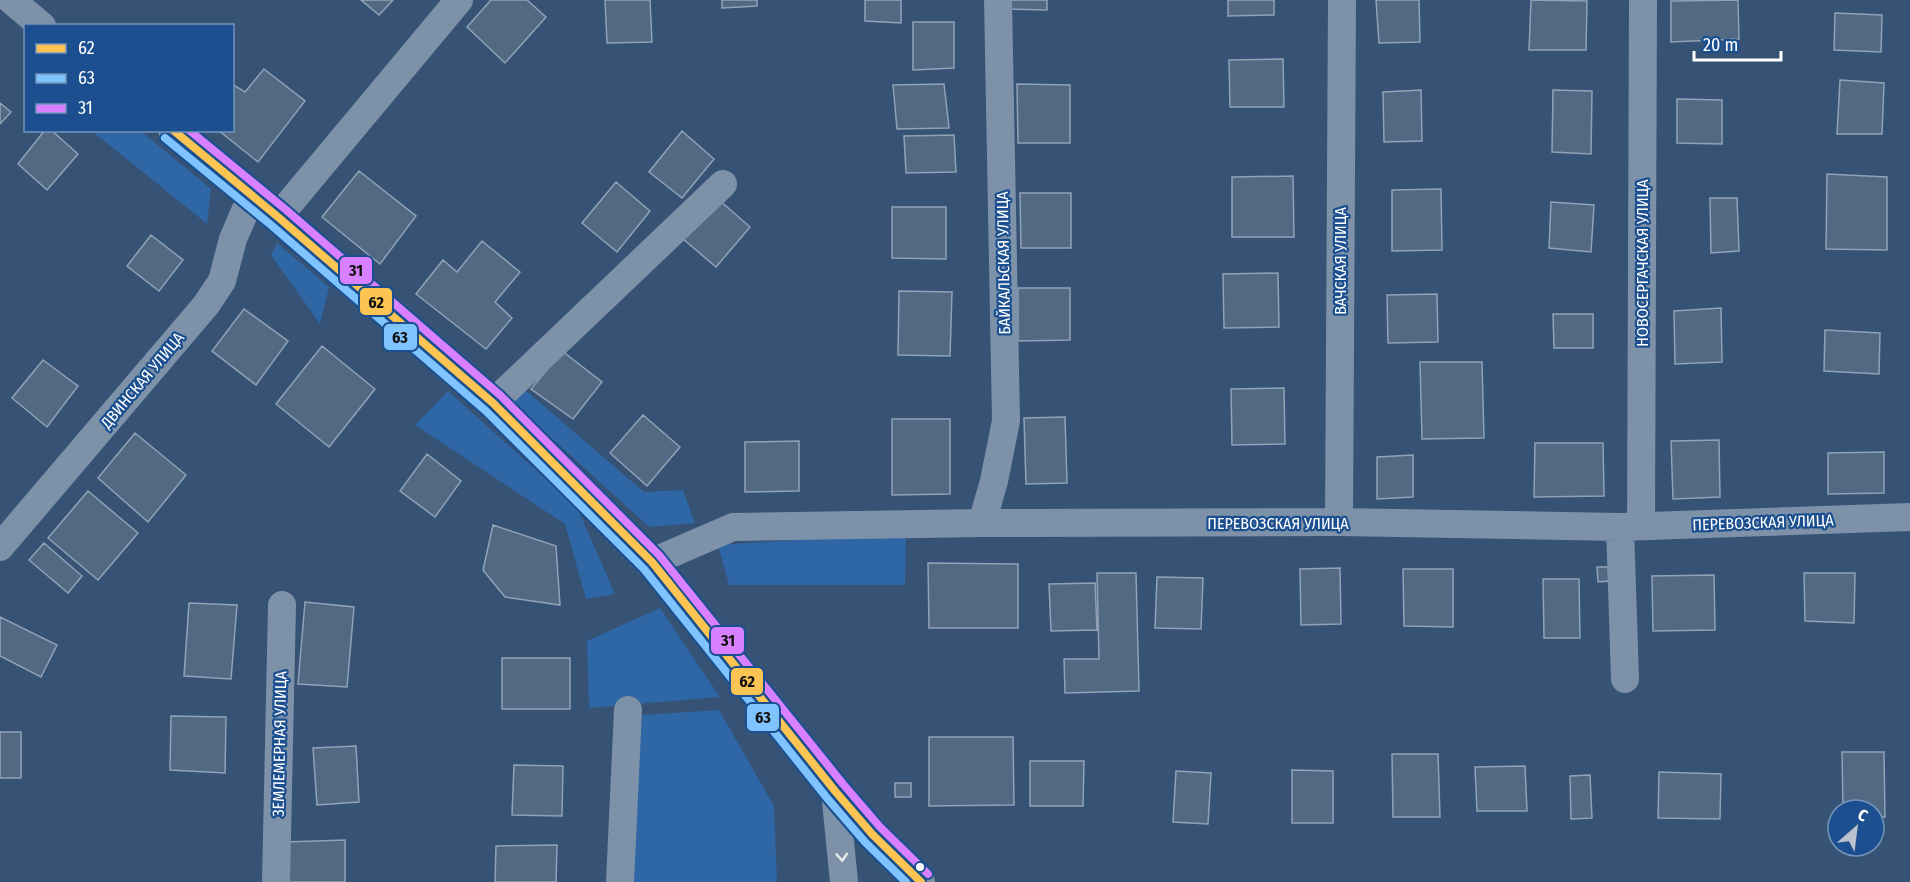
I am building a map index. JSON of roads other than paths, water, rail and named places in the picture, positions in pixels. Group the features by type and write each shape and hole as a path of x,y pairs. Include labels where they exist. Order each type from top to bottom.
{"street":[{"path":"11,0 40,24"},
{"path":"278,217 459,0"},
{"name":"БАЙКАЛЬСКАЯ УЛИЦА","path":"981,523 994,481 1006,421 998,0"},
{"name":"ВАЧСКАЯ УЛИЦА","path":"1339,522 1342,0"},
{"name":"НОВОСЕРГАЧСКАЯ УЛИЦА","path":"1625,679 1631,527 1643,0"},
{"path":"174,132 278,217 493,403 652,562 835,790 879,841 921,882"},
{"path":"493,403 723,184"},
{"name":"ДВИНСКАЯ УЛИЦА","path":"0,546 206,305 222,281 233,239 252,195"},
{"name":"ПЕРЕВОЗСКАЯ УЛИЦА","path":"652,562 733,527 981,523 1339,522 1631,527 1910,517"},
{"name":"ЗЕМЛЕМЕРНАЯ УЛИЦА","path":"276,882 282,605"},
{"path":"620,882 628,710"},
{"path":"835,790 844,882"}]}
